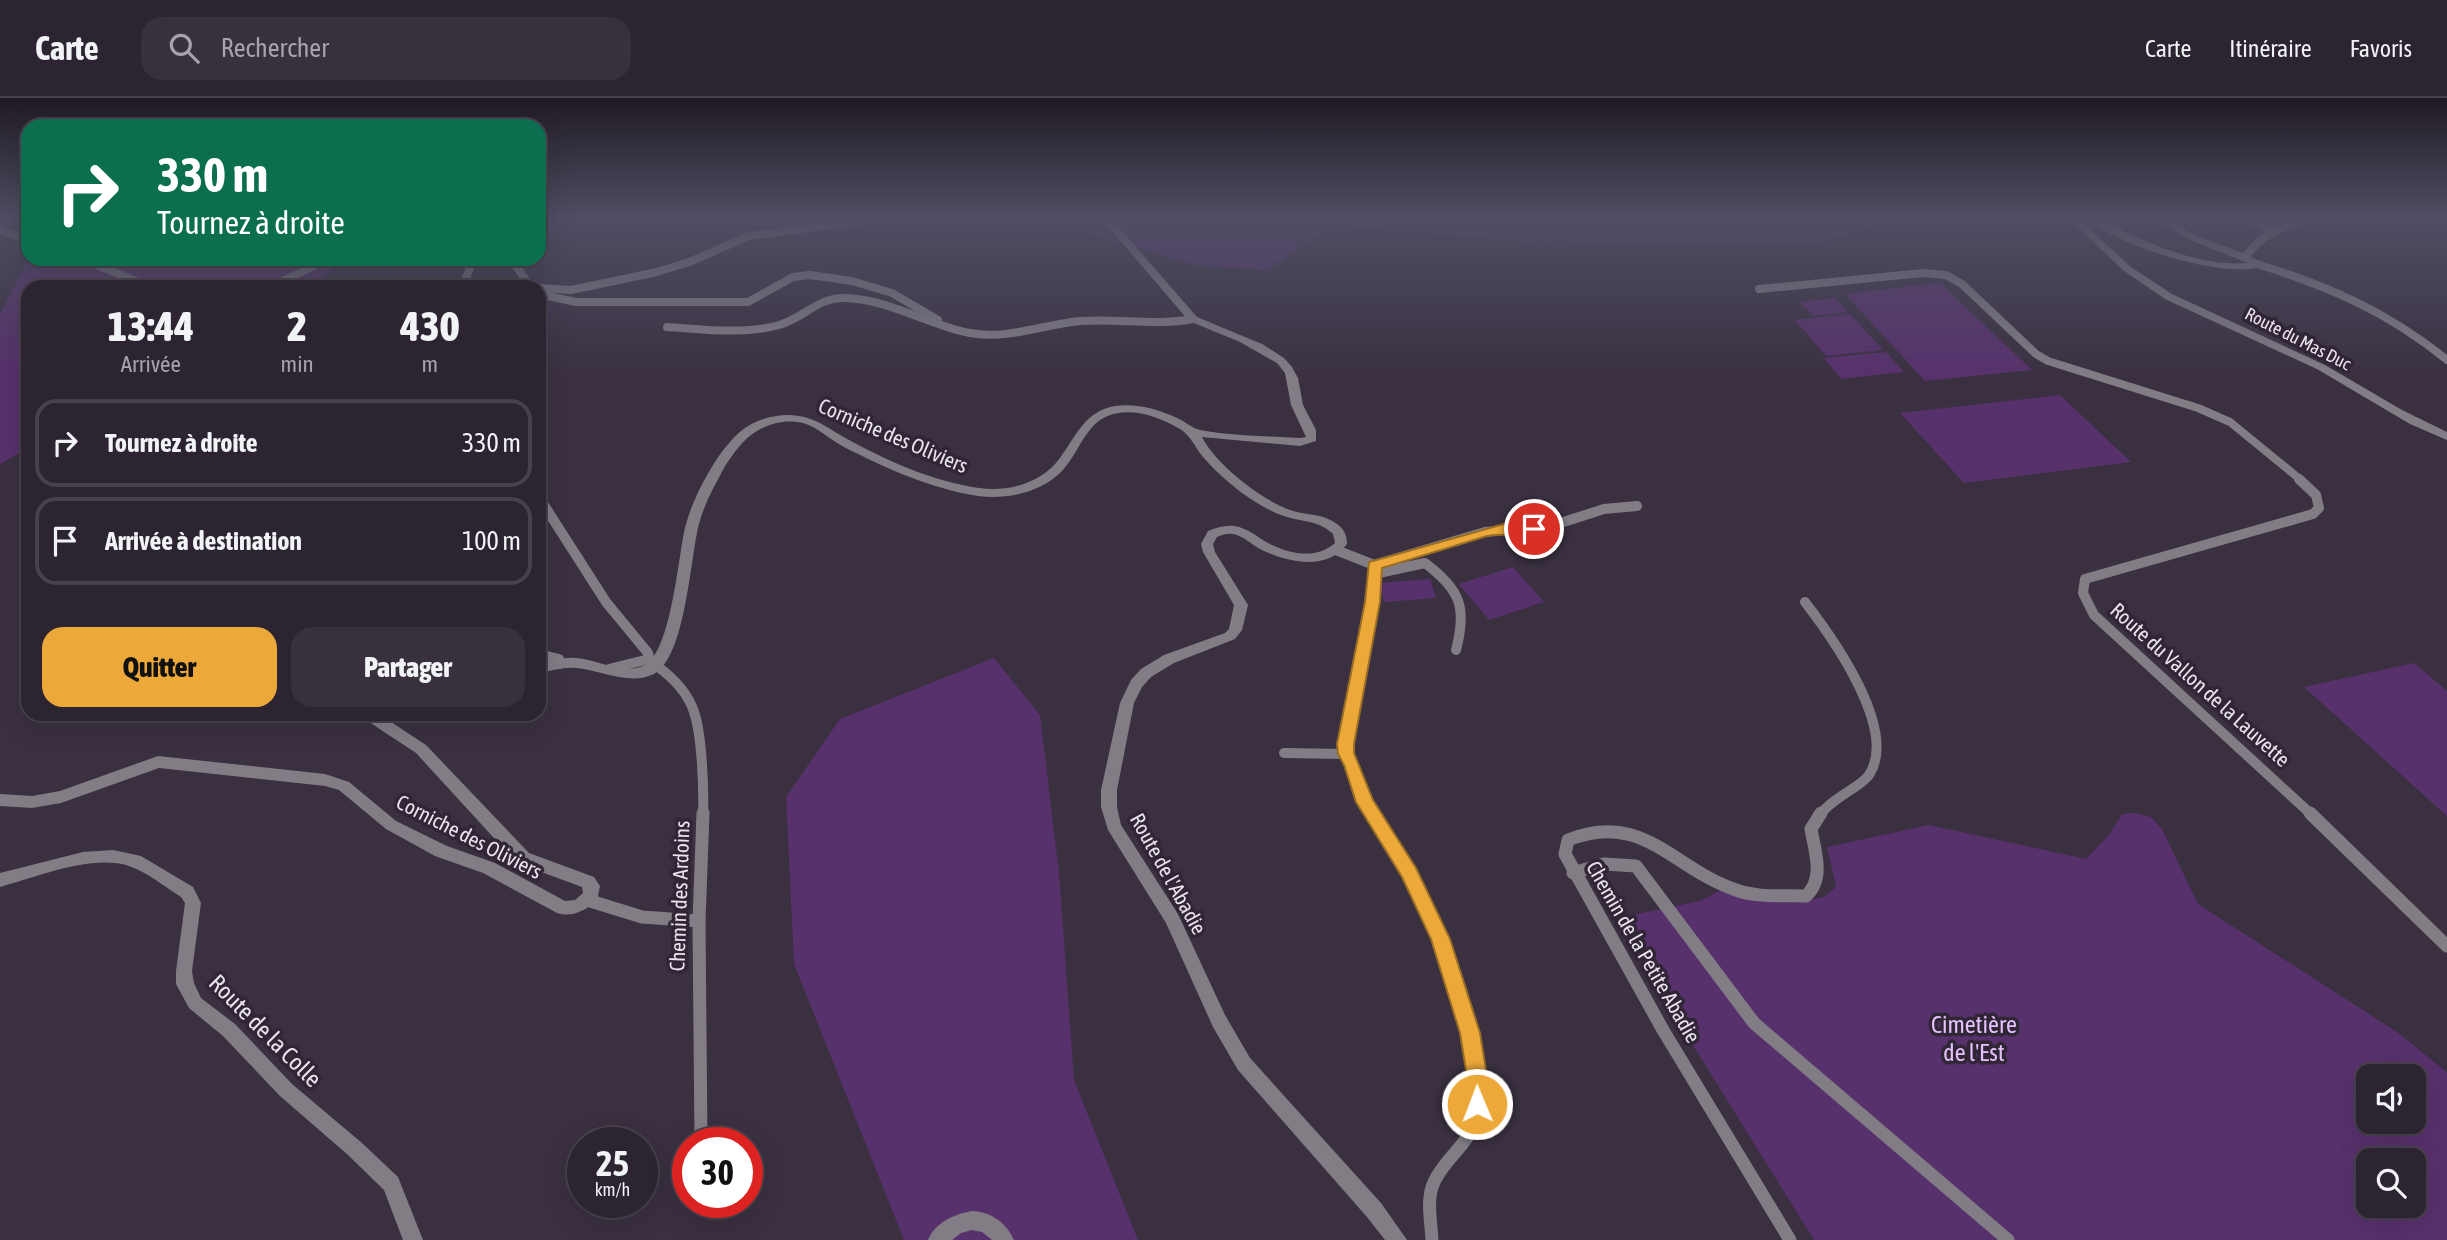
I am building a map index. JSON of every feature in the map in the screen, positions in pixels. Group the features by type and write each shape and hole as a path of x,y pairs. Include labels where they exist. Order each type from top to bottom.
{"street":[{"path":"110,270 133,280"},
{"path":"285,280 305,270"},
{"path":"546,288 571,290 662,270"},
{"path":"1149,270 1193,319 1267,351 1288,368 1294,380 1295,402 1312,432 1312,439 1300,442 1194,433"},
{"name":"Route du Mas Duc","path":"2130,270 2159,290 2207,316 2302,358 2403,416 2447,436"},
{"path":"2277,270 2349,298 2382,314 2422,339 2447,360"},
{"name":"Route du Vallon de la Lauvette","path":"1759,289 1923,273 1947,275 1962,284 2036,354 2048,361 2212,412 2242,430 2311,489 2319,508 2313,514 2085,579 2083,593 2094,615 2257,762 2447,946"},
{"path":"546,296 576,302 747,302 769,295 792,278 811,275 884,290 957,330"},
{"path":"667,327 778,325 798,317 815,303 847,298 978,334 1012,336 1082,321 1177,322 1193,319"},
{"name":"Corniche des Oliviers","path":"657,666 665,655 677,608 696,512 732,449 754,427 788,419 809,421 847,444 908,470 961,489 995,493 1023,489 1057,469 1086,427 1102,413 1126,409 1157,413 1194,433"},
{"path":"1194,433 1207,453 1260,500 1288,514 1332,526 1341,538 1336,550 1374,569 1425,563 1437,570 1459,604 1463,618 1455,650"},
{"path":"1374,569 1485,532 1504,528 1534,529 1615,506 1637,506"},
{"path":"546,508 606,602 648,653 649,657 643,662 618,664 609,669"},
{"name":"Route de l'Abadie","path":"1336,550 1326,557 1310,559 1268,548 1239,531 1230,529 1212,534 1207,544 1209,552 1241,605 1235,630 1222,640 1162,663 1146,673 1136,684 1128,703 1108,790 1109,807 1114,826 1172,919 1219,1021 1244,1064 1374,1210 1397,1240"},
{"path":"1374,569 1373,602 1346,754 1352,763 1359,789 1371,815 1409,874 1440,939 1461,1002 1474,1054 1479,1089 1476,1119 1468,1139 1436,1178 1432,1190 1432,1240"},
{"name":"Chemin de la Petite Abadie","path":"1790,1240 1663,1030 1564,854 1568,840 1585,830 1607,828 1632,833 1658,846 1702,875 1738,891 1807,896 1816,887 1818,873 1811,829 1826,805 1870,775 1879,755 1870,714 1842,652 1805,602"},
{"path":"546,656 559,659 560,664"},
{"path":"546,667 575,663 619,673 638,673 657,666"},
{"name":"Chemin des Ardoins","path":"657,666 674,678 694,711 705,791 699,921 701,1127"},
{"name":"Corniche des Oliviers","path":"0,800 33,802 61,797 158,762 325,780 344,786 391,825 441,851 489,869 563,908 579,906 587,900 593,891 588,882 523,858 421,749 380,721"},
{"path":"1284,752 1346,754"},
{"name":"Route de la Colle","path":"0,880 83,858 113,856 135,861 187,892 193,903 184,971 185,984 195,1003 229,1030 286,1090 391,1184 413,1240"},
{"path":"1573,873 1589,866 1615,862 1636,866 1736,1002 1771,1040 2008,1240"},
{"path":"587,900 608,909 668,922 699,921"},
{"path":"938,1240 960,1223 974,1220 996,1228 1004,1240"}],"green space":[{"path":"22,270 331,270 321,280 21,280 21,452 0,464 0,314"},
{"path":"1940,283 2032,370 1925,381 1845,294"},
{"path":"1835,298 1848,312 1813,316 1800,302"},
{"path":"1850,314 1883,350 1826,356 1795,320"},
{"path":"1886,352 1904,372 1841,379 1824,358"},
{"path":"2060,395 2131,462 1964,483 1900,413"},
{"path":"1513,567 1544,602 1489,620 1459,584"},
{"path":"1430,579 1436,598 1384,602 1379,583"},
{"path":"994,658 1040,715 1059,873 1074,1080 1138,1240 904,1240 794,964 786,797 840,719"},
{"path":"2414,663 2447,691 2447,816 2304,687"},
{"name":"Cimetière de l'Est","path":"2135,813 2151,817 2162,829 2198,904 2397,1032 2447,1072 2447,1240 1814,1240 1691,1042 1628,916 1700,901 1719,891 1796,903 1824,897 1836,887 1827,847 1929,825 2086,859 2109,835 2122,814"}],"route":[{"path":"1477,1104 1479,1089 1470,1033 1440,939 1409,874 1371,815 1359,789 1352,763 1346,754 1346,744 1373,602 1374,565 1485,532 1504,528 1534,529"}]}
